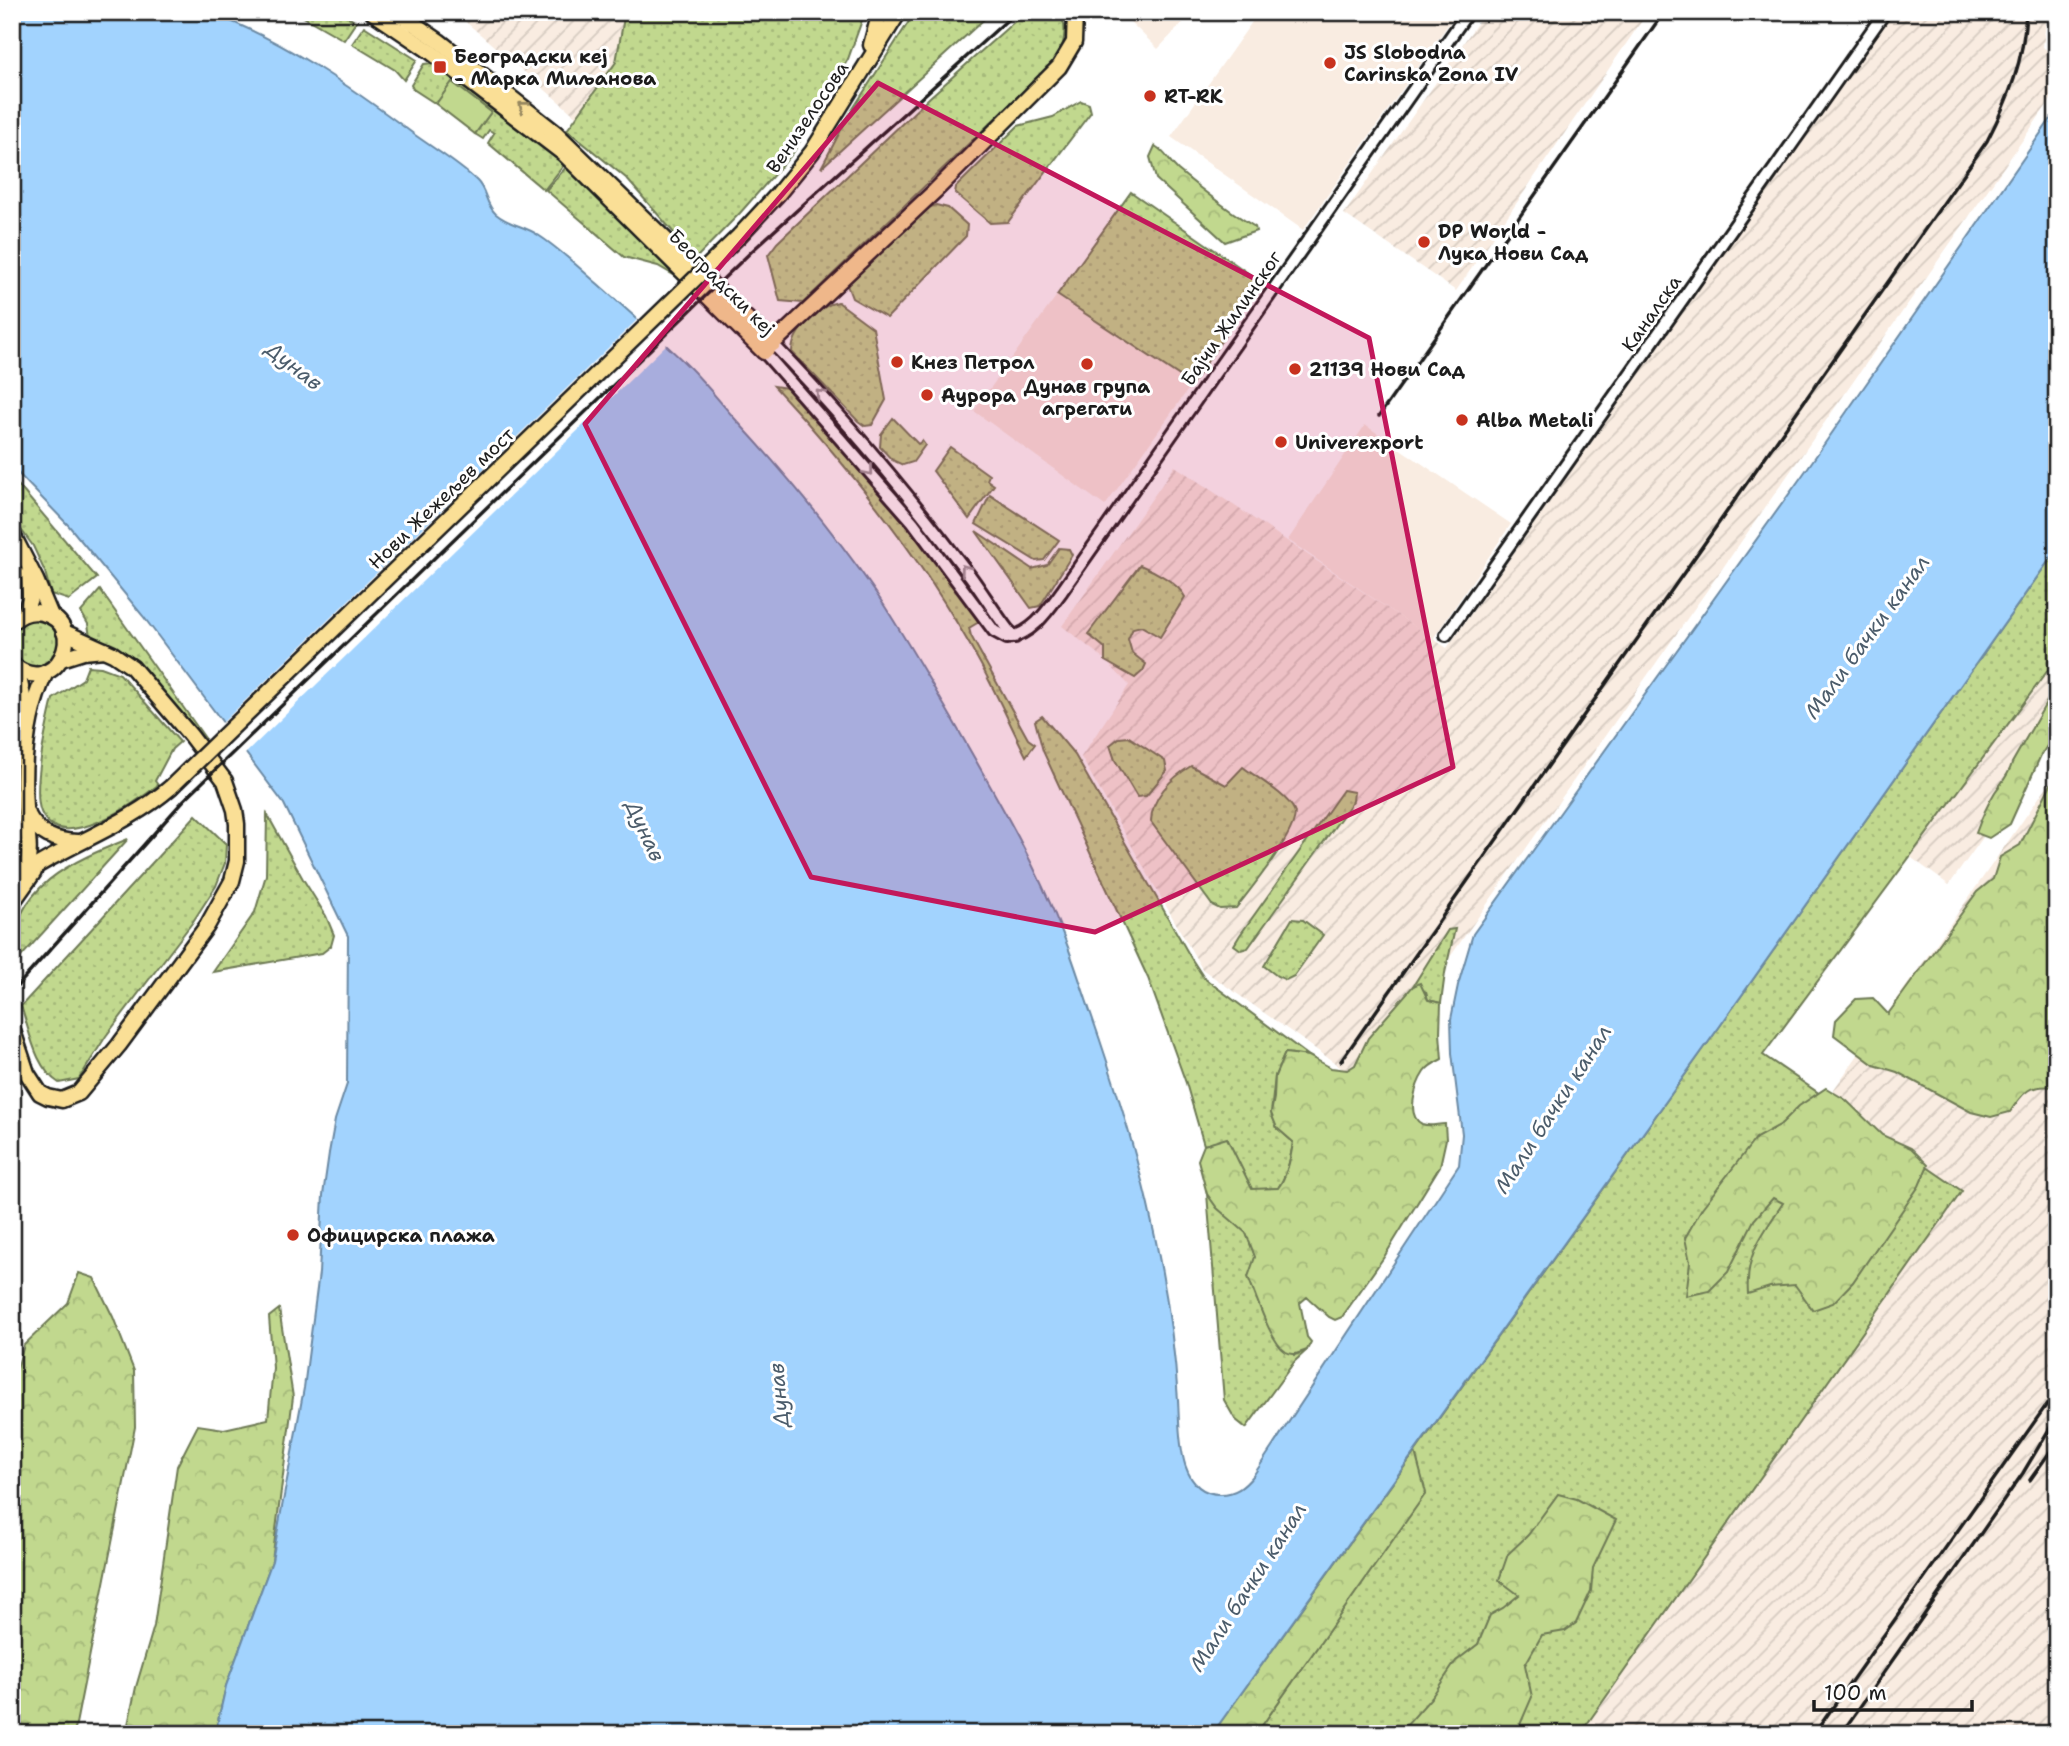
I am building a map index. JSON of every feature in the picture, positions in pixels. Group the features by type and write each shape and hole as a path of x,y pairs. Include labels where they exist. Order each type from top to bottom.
{"main road":[{"name":"Београдски кеј","path":"372,12 406,18 459,73 564,154 769,348"},
{"path":"862,71 880,12"},
{"name":"Венизелосова","path":"738,236 778,194 811,152 899,12"},
{"path":"769,348 935,191 1059,67 1074,42 1075,12"},
{"name":"Нови Жежељев мост","path":"12,882 78,842 134,816 171,787 738,236"},
{"path":"12,533 27,560 51,617 64,632 105,650 132,667 221,773 237,824 238,852 232,881 207,926 113,1053 79,1093 62,1100 40,1093 27,1073 12,1028"},
{"path":"25,613 30,598 27,560"},
{"path":"12,622 25,613 39,612 51,617"},
{"path":"61,659 66,646 64,632"},
{"path":"25,872 29,850 25,809 29,725 39,689 46,672 61,659 83,652 105,650"},
{"path":"15,666 30,674 46,672"},
{"path":"15,666 29,725"},
{"path":"25,809 31,820 47,836 78,842"},
{"path":"12,903 44,861"}],"street":[{"name":"Бајчи Жилинског","path":"999,628 1007,638 1015,637 1033,625 1062,591 1468,12"},
{"name":"Каналска","path":"1446,635 1885,12"},
{"name":"Београдски кеј","path":"769,348 999,628"}],"highlighted area":[{"path":"878,83 1369,338 1453,767 1095,932 811,877 585,424"}],"shaded area":[{"path":"460,12 629,12 623,52 578,118 460,17"},
{"path":"1120,12 1193,12 1158,49"},
{"path":"1259,12 1457,12 1303,230 1171,137"},
{"path":"1485,12 1648,12 1456,291 1344,214"},
{"path":"1893,12 2047,12 2043,47 2057,58 2057,91 1361,1084 1202,969 1081,757 1129,685 1103,658 1062,626 1175,466 1447,648"},
{"path":"1131,192 1261,282 1105,506 974,411"},
{"path":"1365,425 1511,524 1433,639 1288,540"},
{"path":"2057,647 2057,734 1949,885 1909,856"},
{"path":"2057,772 2057,1734 1580,1734 1962,1191 1827,1099"}],"green space":[{"path":"295,12 340,12 356,22 344,40"},
{"path":"625,12 865,12 848,59 793,153 696,258 626,178 567,130 616,62"},
{"path":"915,12 992,12 821,168 849,115"},
{"path":"1025,12 1059,12 1064,28 1060,56 803,303 780,301 768,255 777,243 930,97"},
{"path":"364,26 417,60 404,80 395,70 352,44"},
{"path":"432,63 438,70 448,71 539,140 564,165 544,190 488,143 494,133 489,130 483,139 475,134 491,112 452,83 436,104 413,89 411,85 424,64"},
{"path":"452,82 491,112 475,134 436,104"},
{"path":"1081,101 1089,104 1091,112 1008,222 990,223 955,193 956,187 1018,126 1053,117"},
{"path":"1155,146 1178,170 1255,227 1256,231 1225,242 1156,179 1150,157"},
{"path":"568,165 682,271 677,277 658,266 624,257 546,190"},
{"path":"1131,192 1261,282 1192,384 1057,295"},
{"path":"936,205 948,208 967,225 966,236 887,318 852,298 847,285 852,279 928,208"},
{"path":"838,302 873,328 886,400 872,425 865,426 858,421 792,352 797,336 808,321 823,308"},
{"path":"774,386 787,388 795,394 913,534 979,622 969,628 971,636 1028,739 1035,744 1026,756 960,627 912,554 832,451"},
{"path":"893,418 918,444 922,441 925,445 913,462 903,465 892,460 880,447 881,434"},
{"path":"950,447 989,475 987,480 994,485 969,519 933,471"},
{"path":"12,478 97,578 69,600 51,594 45,572 33,546 12,517"},
{"path":"990,495 1059,540 1044,560 1036,561 976,524"},
{"path":"976,531 1032,569 1047,565 1059,548 1069,549 1072,555 1040,606 1031,608"},
{"path":"2057,549 2057,658 1763,1055 1962,1191 1580,1734 1256,1734 1425,1493 1415,1452"},
{"path":"1140,565 1172,582 1185,597 1160,637 1141,626 1133,628 1128,639 1132,653 1146,664 1135,678 1105,661 1105,648 1088,634"},
{"path":"100,590 205,738 198,744 158,691 90,637 88,624 81,612"},
{"path":"35,620 51,627 58,643 51,659 35,666 19,659 12,643 19,627"},
{"path":"88,666 101,667 120,674 180,742 172,749 155,781 158,785 133,803 98,822 81,828 64,829 51,824 41,812 38,789 41,757 53,699 83,679"},
{"path":"2057,684 2057,731 2041,755 2010,824 1989,838 1976,833 1989,802 2007,775"},
{"path":"12,697 21,700 23,871 12,879"},
{"path":"1042,716 1075,755 1204,978 1309,1056 1285,1053 1275,1076 1271,1113 1277,1128 1293,1142 1290,1160 1278,1188 1252,1190 1227,1139 1204,1145 1186,1083 1148,978 1043,751 1035,721"},
{"path":"1129,737 1165,761 1167,771 1146,796 1137,797 1115,760 1110,745 1119,738"},
{"path":"1191,766 1226,785 1243,767 1278,793 1294,810 1290,830 1282,844 1236,908 1220,909 1212,905 1151,822 1154,805 1163,790 1176,776"},
{"path":"2057,772 2057,1087 2034,1088 2019,1099 2010,1112 1991,1117 1971,1112 1897,1072 1874,1065 1834,1035 1836,1020 1856,999 1873,998 1888,1014 1977,892 1993,879 2000,857 2020,845"},
{"path":"1343,790 1354,792 1353,801 1248,948 1241,950 1234,945 1240,935"},
{"path":"267,814 326,916 334,935 331,946 322,953 213,972 255,912 266,875"},
{"path":"196,815 226,844 225,863 216,886 192,923 106,1036 79,1079 59,1083 39,1059 21,1006"},
{"path":"128,839 20,958 12,957 15,932 22,912 34,894 67,867"},
{"path":"1292,919 1303,920 1323,935 1294,976 1286,980 1264,966"},
{"path":"1455,929 1441,1003 1428,1000 1426,992 1413,986 1448,930"},
{"path":"1420,983 1428,1000 1441,1003 1442,1059 1424,1072 1415,1092 1413,1107 1417,1120 1422,1124 1445,1124 1446,1139 1440,1166 1384,1257 1342,1317 1335,1320 1329,1317 1307,1297 1300,1303 1307,1337 1311,1342 1307,1350 1296,1354 1286,1352 1274,1339 1248,1277 1255,1257 1246,1233 1217,1208 1207,1194 1198,1160 1204,1145 1227,1138 1252,1189 1278,1188 1290,1160 1293,1142 1277,1128 1271,1113 1275,1076 1285,1053 1309,1056 1331,1068 1347,1070 1355,1065 1368,1038 1413,986"},
{"path":"1826,1088 1846,1100 1882,1135 1911,1148 1928,1165 1919,1186 1853,1282 1833,1303 1813,1310 1795,1285 1770,1287 1748,1294 1752,1256 1783,1203 1773,1198 1754,1220 1728,1272 1709,1291 1686,1296 1690,1262 1685,1238 1702,1208 1756,1138 1780,1125 1799,1106"},
{"path":"1207,1194 1246,1233 1295,1355 1307,1350 1295,1361 1246,1428 1235,1419 1224,1400"},
{"path":"79,1273 94,1278 134,1371 135,1427 74,1734 12,1734 12,1376 16,1372 24,1345 68,1303"},
{"path":"279,1309 293,1397 272,1561 226,1686 215,1734 126,1734 136,1687 154,1626 177,1466 198,1425 224,1429 268,1419 273,1368 269,1317"},
{"path":"1415,1452 1426,1493 1256,1734 1212,1734"},
{"path":"1558,1494 1577,1499 1616,1520 1593,1568 1591,1591 1576,1623 1565,1631 1542,1635 1525,1665 1532,1697 1516,1734 1399,1734 1431,1698 1456,1661 1478,1644 1490,1615 1519,1595 1499,1580 1508,1554 1528,1535"}],"water":[{"path":"12,12 208,12 263,36 316,66 463,169 480,185 496,214 533,232 562,252 691,369 809,504 896,623 1010,822 1051,904 1107,1061 1148,1204 1174,1351 1183,1459 1188,1473 1196,1484 1206,1491 1231,1493 1243,1487 1253,1476 1459,1165 1462,1134 1452,1053 1451,1019 1473,934 1802,476 2057,110 2057,549 1720,1026 1212,1734 215,1734 226,1686 272,1561 304,1388 319,1273 323,1195 335,1120 347,1084 348,936 284,804 143,616 69,526 12,467"}],"pier":[{"path":"640,317 668,343 243,756 220,725"}],"railway":[{"path":"12,992 184,800 752,251 1016,12"},
{"path":"1379,416 1664,12"},
{"path":"1341,1061 1987,141 2002,110 2019,63 2026,12"},
{"path":"1814,1734 2057,1390"},
{"path":"1841,1734 2023,1473 2057,1416"},
{"path":"2030,1480 2057,1442"}],"place":[{"name":"JS Slobodna Carinska Zona IV","path":"1330,63"},
{"name":"Београдски кеј - Марка Миљанова","path":"440,67"},
{"name":"RT-RK","path":"1150,96"},
{"name":"DP World - Лука Нови Сад","path":"1424,242"},
{"name":"Кнез Петрол","path":"897,362"},
{"name":"Дунав група агрегати","path":"1087,364"},
{"name":"21139 Нови Сад","path":"1295,369"},
{"name":"Аурора","path":"927,395"},
{"name":"Alba Metali","path":"1462,420"},
{"name":"Univerexport","path":"1281,442"},
{"name":"Официрска плажа","path":"293,1235"}],"water label":[{"name":"Дунав","path":"294,366"},
{"name":"Мали бачки канал","path":"1867,637"},
{"name":"Дунав","path":"645,831"},
{"name":"Мали бачки канал","path":"1553,1109"},
{"name":"Дунав","path":"779,1395"},
{"name":"Мали бачки канал","path":"1248,1587"}]}
